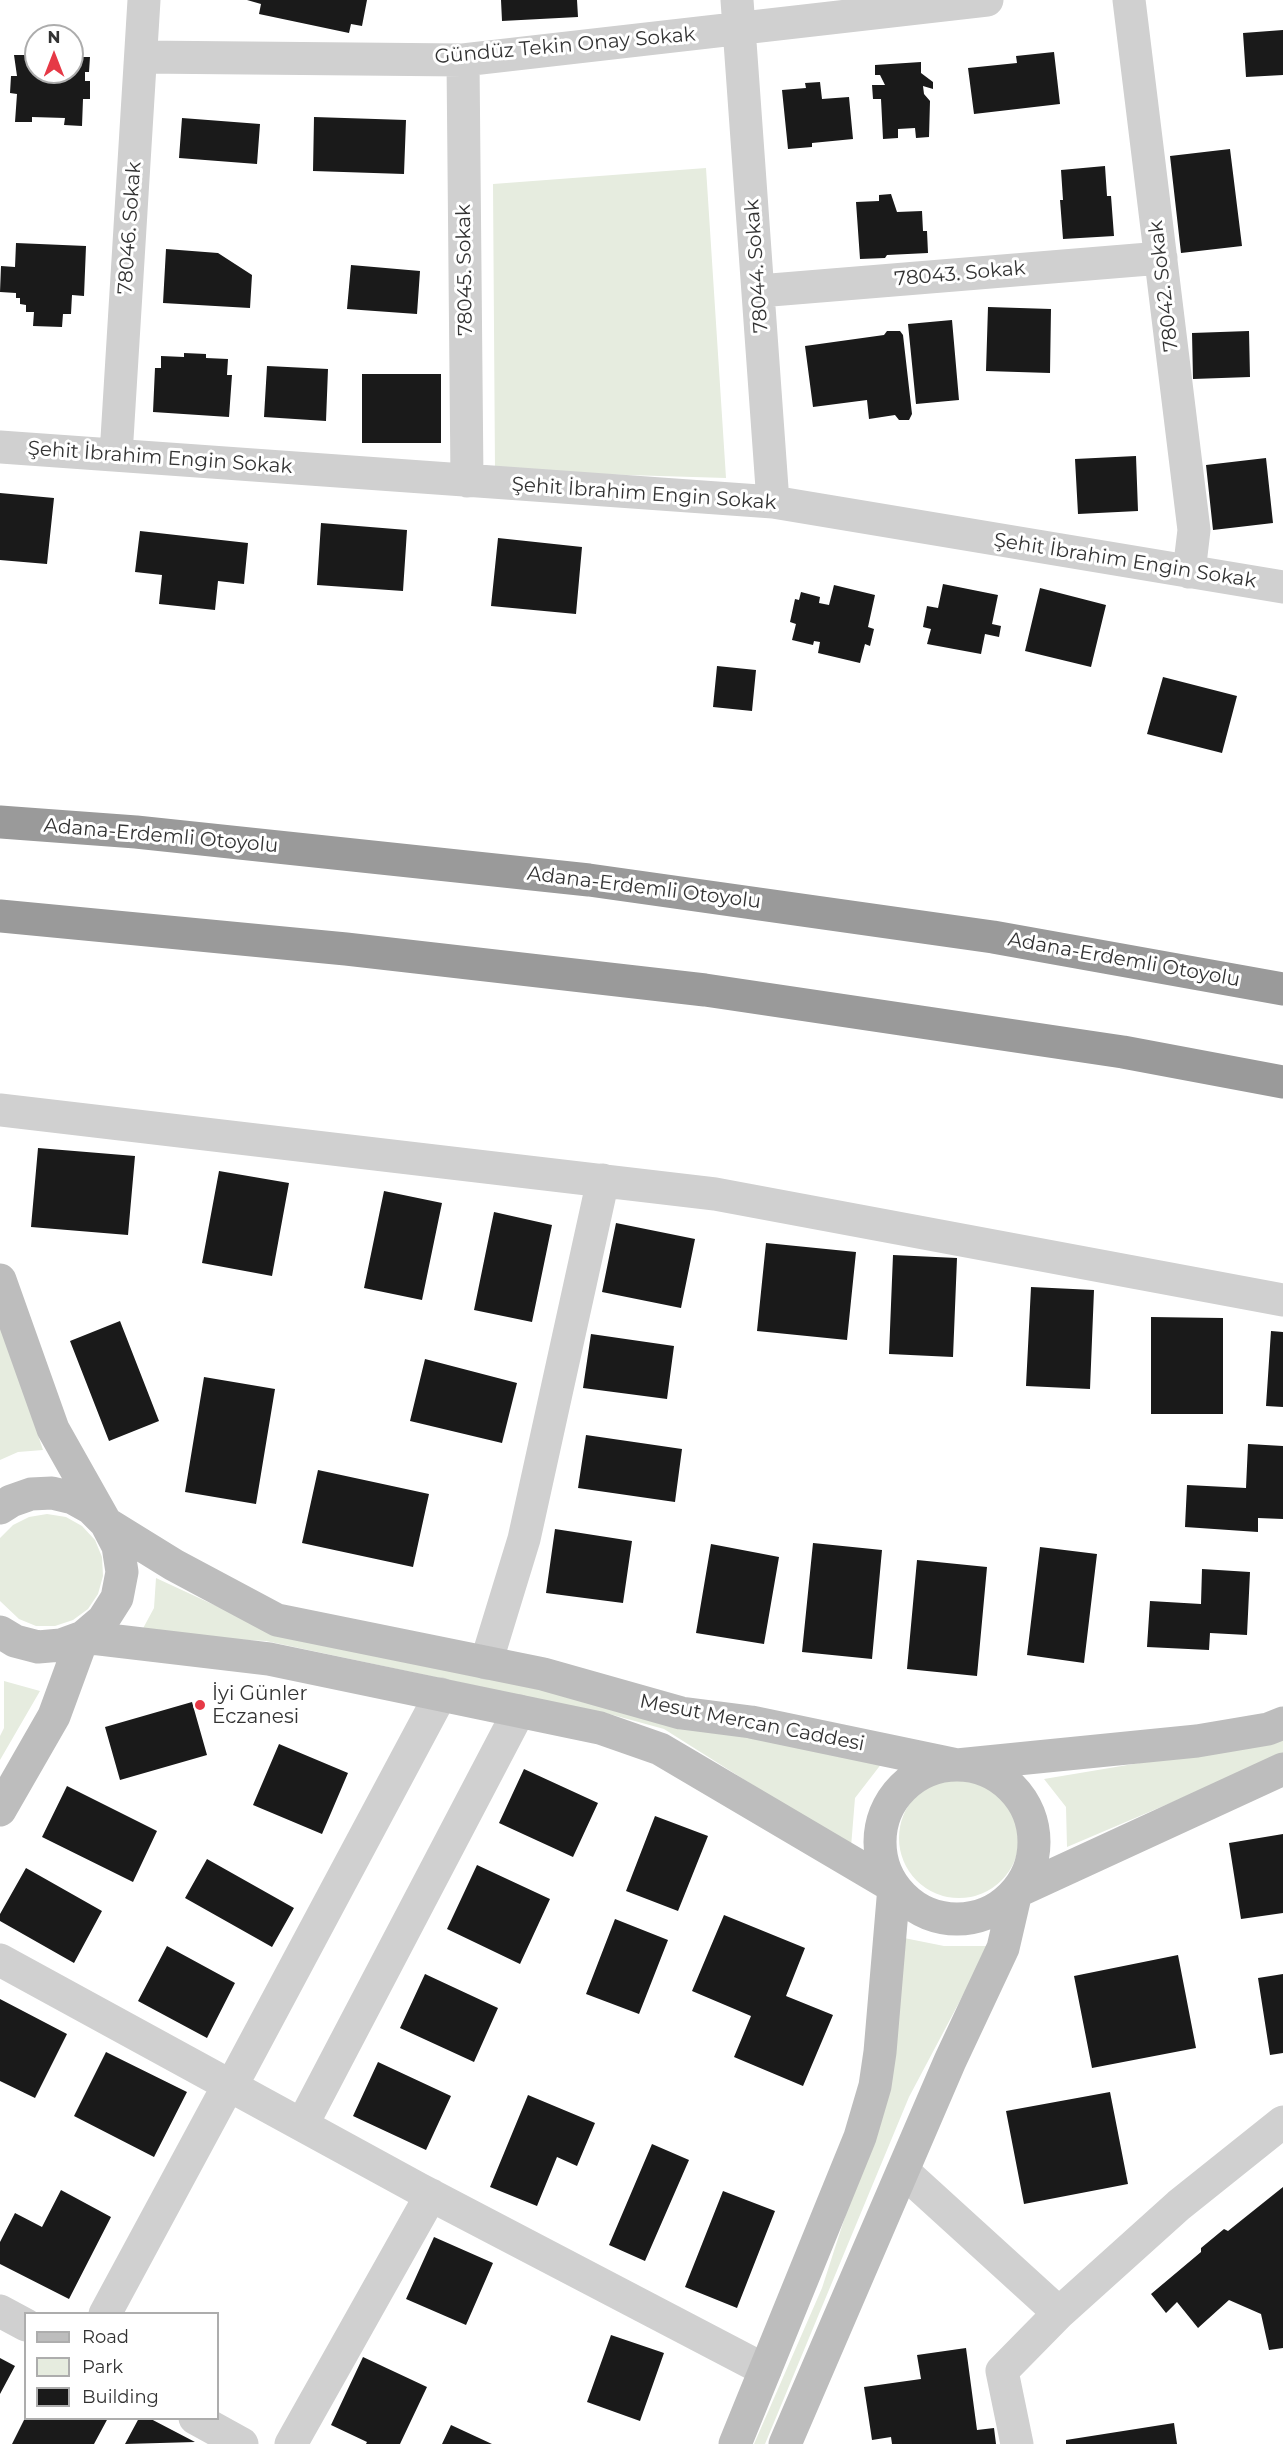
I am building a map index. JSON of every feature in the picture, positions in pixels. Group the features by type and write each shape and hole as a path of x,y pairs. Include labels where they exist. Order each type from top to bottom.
{"highway":[{"name":"Adana-Erdemli Otoyolu","path":"0,822 136,832 613,883 982,935 1283,989"},
{"path":"0,916 346,949 705,990 1123,1052 1283,1082"}],"main road":[{"path":"0,1280 53,1429 118,1546 122,1572 117,1598 103,1620 82,1637 61,1645 38,1647 15,1641 0,1632"},
{"name":"Mesut Mercan Caddesi","path":"0,1508 31,1494 52,1493 73,1498 91,1508 106,1523 174,1565 277,1620 543,1674 681,1713 751,1722 957,1765 1197,1741 1268,1729 1283,1723"},
{"name":"Mesut Mercan Caddesi","path":"82,1637 269,1659 600,1728 660,1749 894,1887"},
{"path":"0,1810 54,1716 82,1637"},
{"path":"957,1765 982,1769 1004,1781 1022,1799 1032,1822 1035,1847 1029,1871 1016,1892 998,1908 977,1917 954,1919 931,1914 910,1904 894,1887 884,1865 880,1841 884,1818 891,1804 912,1780 933,1769 957,1765"},
{"path":"1016,1892 1283,1769"},
{"path":"735,2444 860,2137 875,2086 894,1887"},
{"path":"785,2444 950,2061 1004,1948 1016,1892"}],"street":[{"name":"78046. Sokak","path":"116,455 144,0"},
{"name":"Gündüz Tekin Onay Sokak","path":"141,57 463,60 738,15 987,0"},
{"name":"78042. Sokak","path":"1129,0 1194,530 1189,572"},
{"name":"78044. Sokak","path":"738,15 773,502"},
{"name":"78045. Sokak","path":"463,60 466,481"},
{"name":"78043. Sokak","path":"759,291 1161,258"},
{"name":"Şehit İbrahim Engin Sokak","path":"0,447 773,502 1283,587"},
{"path":"0,1110 715,1194 1283,1300"},
{"path":"486,1663 524,1539 603,1180"},
{"path":"106,2312 221,2099 231,2087 441,1694"},
{"path":"302,2125 519,1711"},
{"path":"0,1960 431,2195 765,2370"},
{"path":"1017,2444 1002,2371 1059,2313 1179,2205 1283,2122"},
{"path":"903,2171 1059,2313"},
{"path":"291,2444 431,2195"},
{"path":"0,2311 24,2324"},
{"path":"198,2420 238,2443"}],"green space":[{"path":"706,168 726,478 495,471 493,184"},
{"path":"0,1321 43,1450 18,1452 0,1460"},
{"path":"47,1514 66,1517 82,1526 95,1540 102,1557 103,1576 98,1594 88,1609 73,1620 55,1626 36,1626 19,1619 0,1601 0,1538 13,1525 29,1517"},
{"path":"156,1578 268,1630 882,1763 855,1798 851,1847 664,1729 613,1715 266,1641 140,1634 154,1608"},
{"path":"4,1681 40,1691 0,1760 0,1736 4,1728"},
{"path":"1283,1739 1283,1755 1067,1847 1066,1807 1044,1779"},
{"path":"959,1778 982,1783 1001,1796 1014,1815 1019,1838 1014,1861 1001,1880 982,1893 959,1898 936,1893 917,1880 904,1861 899,1838 904,1815 917,1796 936,1783"},
{"path":"904,1938 944,1946 989,1946 909,2097 765,2444 754,2444 822,2288 887,2087"}],"building":[{"path":"247,0 367,0 362,26 351,24 349,33 259,14 261,4"},
{"path":"501,0 577,0 578,17 502,21"},
{"path":"1283,30 1283,75 1246,77 1243,33"},
{"path":"1054,52 1060,104 974,114 968,68 1017,63 1016,56"},
{"path":"14,55 24,55 24,84 84,84 84,57 90,57 89,72 85,72 85,81 90,81 90,99 83,99 82,126 64,125 65,118 32,117 32,122 15,122 17,94 10,93 11,76 17,76"},
{"path":"921,62 921,73 933,82 933,89 923,86 924,94 930,101 929,137 916,138 915,128 898,129 898,138 883,139 881,99 873,99 872,85 885,85 880,75 875,75 875,65"},
{"path":"820,82 822,99 849,97 853,139 812,143 812,147 788,149 782,90 806,88 805,83"},
{"path":"314,117 406,120 404,174 313,171"},
{"path":"182,118 260,124 257,164 179,158"},
{"path":"1230,149 1242,246 1181,253 1170,156"},
{"path":"1105,166 1107,196 1111,196 1114,236 1063,239 1060,200 1063,200 1061,170"},
{"path":"891,194 897,212 922,211 923,231 927,231 928,253 860,259 856,202 879,201 879,195"},
{"path":"16,243 86,246 84,296 72,295 71,314 63,314 62,327 33,326 34,312 26,312 26,305 20,304 20,298 16,298 16,293 0,292 1,266 15,267"},
{"path":"166,249 218,253 252,275 250,308 163,303"},
{"path":"351,265 420,271 417,314 347,309"},
{"path":"988,307 1051,309 1050,373 986,371"},
{"path":"952,320 959,400 916,404 908,324"},
{"path":"887,331 900,331 903,335 912,414 909,420 899,420 895,415 869,419 867,400 813,407 805,346 884,335"},
{"path":"1249,331 1250,377 1193,379 1192,333"},
{"path":"184,353 206,354 206,358 228,359 227,375 232,375 229,417 153,412 155,368 161,368 161,356 184,357"},
{"path":"267,366 328,369 326,421 264,417"},
{"path":"362,374 441,374 441,443 362,443"},
{"path":"1136,456 1138,511 1078,514 1075,459"},
{"path":"1266,458 1273,523 1213,530 1206,465"},
{"path":"0,493 54,498 47,564 0,560"},
{"path":"321,523 407,530 403,591 317,585"},
{"path":"140,531 248,543 244,584 218,581 215,610 159,604 162,575 135,572"},
{"path":"498,538 582,547 576,614 491,606"},
{"path":"943,584 998,595 992,624 1001,626 999,637 985,634 981,654 927,644 931,629 923,627 927,606 938,608"},
{"path":"834,585 875,595 868,627 874,629 870,646 865,644 860,663 818,653 820,642 814,641 813,645 792,640 796,624 790,622 795,599 799,600 801,592 820,597 819,603 829,605"},
{"path":"1040,588 1106,605 1091,667 1025,651"},
{"path":"717,666 756,670 752,711 713,707"},
{"path":"1163,677 1237,696 1222,753 1147,734"},
{"path":"38,1148 135,1156 128,1235 31,1227"},
{"path":"219,1171 289,1183 272,1276 202,1263"},
{"path":"384,1191 442,1203 422,1300 364,1288"},
{"path":"494,1212 552,1225 532,1322 474,1310"},
{"path":"616,1223 695,1239 681,1308 602,1292"},
{"path":"766,1243 856,1252 847,1340 757,1331"},
{"path":"893,1255 957,1258 953,1357 889,1354"},
{"path":"1031,1287 1094,1290 1090,1389 1026,1386"},
{"path":"1151,1317 1223,1318 1223,1414 1151,1414"},
{"path":"120,1321 159,1421 109,1441 70,1341"},
{"path":"1271,1331 1283,1332 1283,1407 1266,1406"},
{"path":"591,1334 674,1346 667,1399 583,1388"},
{"path":"425,1359 517,1383 502,1443 410,1421"},
{"path":"204,1377 275,1389 256,1504 185,1492"},
{"path":"586,1435 682,1449 675,1502 578,1488"},
{"path":"1248,1444 1283,1446 1283,1519 1258,1518 1258,1532 1185,1527 1187,1485 1246,1488"},
{"path":"318,1470 429,1494 413,1567 302,1543"},
{"path":"555,1529 632,1541 623,1603 546,1593"},
{"path":"813,1543 882,1550 872,1659 802,1652"},
{"path":"711,1544 779,1557 764,1644 696,1633"},
{"path":"1040,1547 1097,1554 1084,1663 1027,1655"},
{"path":"917,1560 987,1567 977,1676 907,1669"},
{"path":"1202,1569 1250,1572 1247,1635 1210,1633 1209,1650 1147,1647 1150,1601 1201,1604"},
{"path":"192,1702 207,1755 120,1780 105,1727"},
{"path":"279,1744 348,1773 322,1834 253,1805"},
{"path":"524,1769 598,1803 573,1857 499,1823"},
{"path":"67,1786 157,1831 133,1882 42,1837"},
{"path":"655,1816 708,1836 678,1911 626,1891"},
{"path":"1283,1834 1283,1913 1241,1919 1229,1843"},
{"path":"207,1859 294,1908 272,1947 185,1898"},
{"path":"477,1865 550,1899 520,1964 447,1929"},
{"path":"26,1868 102,1911 74,1963 0,1921 0,1914"},
{"path":"724,1915 805,1948 786,1996 833,2015 803,2086 734,2057 751,2016 692,1991"},
{"path":"615,1919 668,1940 639,2014 586,1994"},
{"path":"167,1946 235,1983 207,2038 138,2001"},
{"path":"1178,1955 1196,2048 1092,2068 1074,1976"},
{"path":"425,1974 498,2008 474,2062 400,2028"},
{"path":"1283,1974 1283,2053 1270,2055 1258,1978"},
{"path":"0,1999 67,2034 35,2098 0,2081"},
{"path":"106,2052 187,2092 154,2157 74,2116"},
{"path":"378,2062 451,2096 426,2150 353,2116"},
{"path":"1110,2092 1128,2184 1024,2204 1006,2111"},
{"path":"528,2095 595,2123 577,2166 557,2157 537,2206 490,2187"},
{"path":"652,2144 689,2160 645,2261 609,2245"},
{"path":"1283,2187 1283,2348 1269,2350 1261,2314 1229,2300 1198,2328 1177,2302 1166,2313 1151,2294 1201,2252 1201,2248 1224,2229 1228,2231"},
{"path":"61,2190 111,2217 69,2299 0,2264 0,2242 15,2213 42,2227"},
{"path":"723,2191 775,2211 737,2308 685,2287"},
{"path":"434,2237 493,2263 466,2325 406,2299"},
{"path":"611,2335 664,2353 640,2421 587,2402"},
{"path":"966,2348 977,2430 994,2428 996,2444 892,2444 891,2437 872,2440 864,2387 921,2379 917,2355"},
{"path":"363,2357 427,2387 400,2444 366,2444 367,2442 331,2425"},
{"path":"0,2358 15,2366 0,2394"},
{"path":"24,2420 107,2420 94,2444 12,2444"},
{"path":"138,2420 153,2420 195,2442 125,2444"},
{"path":"1174,2423 1177,2444 1066,2444 1066,2440"},
{"path":"451,2425 492,2444 442,2444"}],"place":[{"name":"İyi Günler Eczanesi","path":"200,1705"}]}
